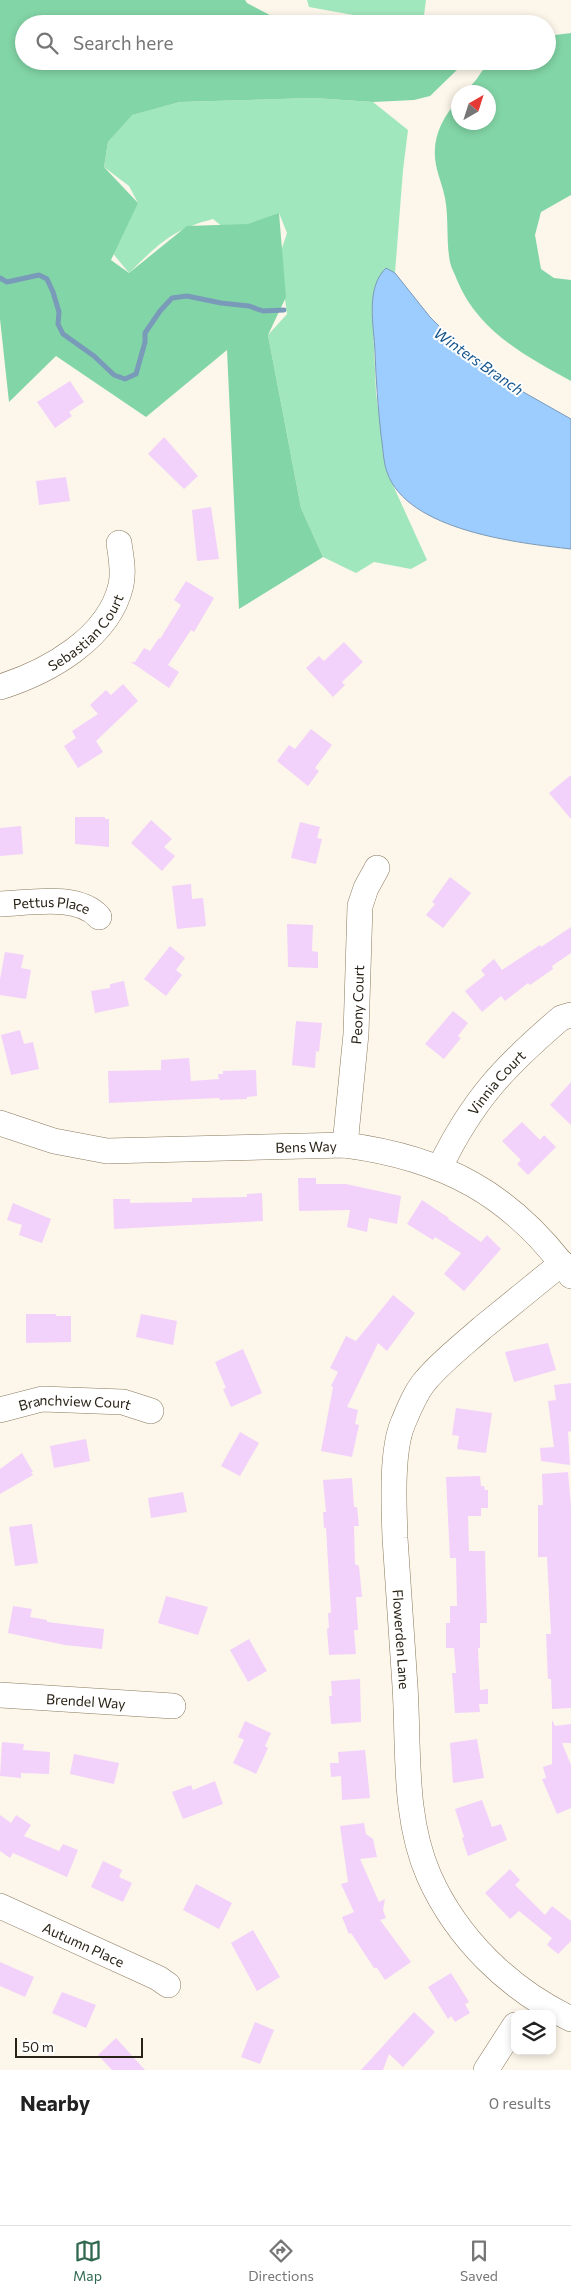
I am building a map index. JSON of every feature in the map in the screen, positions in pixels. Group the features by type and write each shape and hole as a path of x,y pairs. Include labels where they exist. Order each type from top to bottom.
{"street":[{"name":"Sebastian Court","path":"0,687 57,662 84,642 102,624 116,602 121,584 123,569 119,543"},
{"name":"Peony Court","path":"345,1145 356,1034 360,906 366,888 377,868"},
{"name":"Pettus Place","path":"0,904 73,902 88,907 99,917"},
{"name":"Vinnia Court","path":"440,1167 456,1135 475,1105 501,1073 561,1018 571,1015"},
{"name":"Bens Way","path":"0,1123 54,1141 107,1151 345,1145 381,1149 440,1167 468,1180 497,1200 530,1228 566,1269"},
{"name":"Flowerden Lane","path":"566,1269 446,1358 424,1381 402,1426 396,1462 394,1499 408,1769 419,1845 428,1874 453,1918 482,1954 508,1980 527,2006 571,2019"},
{"name":"Branchview Court","path":"0,1410 42,1399 123,1402 151,1411"},
{"name":"Brendel Way","path":"0,1695 173,1706"},
{"name":"Autumn Place","path":"0,1906 158,1978 168,1985"},
{"path":"486,2070 511,2031"}],"green space":[{"path":"0,0 245,0 247,3 270,15 15,15 15,70 457,70 430,96 414,100 373,102 314,98 180,102 132,115 108,142 104,167 138,203 111,260 129,273 187,226 248,224 279,213 286,297 268,335 301,508 323,557 239,609 227,350 146,417 56,356 9,402 0,319"},
{"path":"307,0 426,0 424,15 353,15 309,7"},
{"path":"571,33 571,195 541,212 535,235 541,269 554,278 571,280 571,381 520,352 490,328 466,298 450,262 446,206 435,155 439,130 451,109 451,130 496,130 496,85 471,85 483,70 556,70 556,35"},
{"path":"314,98 373,102 408,130 395,273 386,268 372,301 376,393 387,472 427,560 411,569 374,562 356,573 323,557 301,508 268,335 287,314 279,257 287,233 279,213 235,237 213,219 186,228 158,246 129,273 106,245 138,203 129,186 104,167 108,142 131,115 180,102"}],"water":[{"path":"386,268 395,273 430,317 464,351 518,389 571,419 571,549 495,538 467,530 440,521 417,508 399,492 387,472 384,458 378,404 372,308 375,286 379,276"}],"building":[{"path":"70,381 84,402 69,412 72,416 55,428 37,402"},
{"path":"164,437 198,476 184,489 148,454"},
{"path":"66,477 70,501 39,505 36,481"},
{"path":"211,507 219,559 197,561 192,510"},
{"path":"186,581 214,598 194,632 191,630 168,665 179,672 169,688 131,662 135,662 144,648 150,651 160,639 181,605 174,600"},
{"path":"344,642 363,662 342,682 345,685 333,697 306,668 319,656 324,661"},
{"path":"123,684 138,701 96,741 103,752 78,768 64,746 76,738 72,731 98,714 90,705 106,690 111,695"},
{"path":"311,729 332,745 315,768 319,771 308,786 277,761 289,745 295,749"},
{"path":"571,775 571,819 549,793"},
{"path":"75,817 105,817 105,819 109,819 109,847 75,844"},
{"path":"151,820 172,839 164,847 175,856 162,871 131,843"},
{"path":"300,822 320,827 317,838 322,839 316,864 291,858"},
{"path":"21,826 23,854 0,856 0,828"},
{"path":"450,877 471,893 443,928 426,915 435,904 432,902"},
{"path":"191,884 192,899 203,898 206,926 177,929 172,886"},
{"path":"287,924 313,925 312,951 318,952 318,968 288,967"},
{"path":"571,927 571,953 552,966 553,969 530,985 528,983 505,1001 501,996 482,1012 465,991 485,975 481,970 494,959 502,970"},
{"path":"170,946 185,958 176,970 182,975 166,996 144,979"},
{"path":"5,952 24,955 21,968 31,970 26,999 0,995 0,979"},
{"path":"124,981 129,1006 95,1013 91,991 110,988 110,984"},
{"path":"453,1011 468,1023 458,1036 461,1038 444,1059 425,1044"},
{"path":"296,1021 322,1023 319,1052 316,1051 315,1068 292,1065"},
{"path":"20,1030 24,1044 33,1042 39,1069 11,1075 1,1035"},
{"path":"189,1058 191,1081 219,1079 218,1074 223,1074 223,1071 256,1070 257,1096 247,1097 247,1099 220,1100 219,1098 109,1103 108,1071 161,1070 161,1060"},
{"path":"571,1082 571,1125 550,1105"},
{"path":"522,1122 540,1140 544,1135 556,1147 528,1175 517,1164 521,1160 502,1141"},
{"path":"298,1178 316,1178 316,1184 346,1184 401,1196 397,1224 369,1218 367,1232 347,1227 350,1210 299,1211"},
{"path":"262,1193 263,1221 114,1229 113,1199 130,1199 130,1203 192,1202 192,1198 247,1197 247,1194"},
{"path":"422,1200 481,1242 487,1235 501,1249 464,1291 444,1274 461,1253 435,1237 433,1240 407,1224"},
{"path":"13,1203 51,1219 42,1243 19,1235 22,1225 7,1220"},
{"path":"393,1295 415,1313 387,1351 378,1343 347,1407 358,1410 355,1424 359,1425 352,1457 321,1451 333,1387 331,1386 338,1372 330,1368 346,1336 356,1341"},
{"path":"26,1314 71,1316 71,1342 26,1343"},
{"path":"141,1314 177,1321 173,1345 136,1337"},
{"path":"548,1343 556,1370 514,1382 505,1352"},
{"path":"243,1349 262,1393 231,1407 223,1389 226,1388 215,1362"},
{"path":"571,1383 571,1431 568,1432 570,1465 541,1461 540,1448 554,1447 548,1401 556,1400 554,1385"},
{"path":"456,1408 492,1413 486,1453 457,1449 459,1436 452,1435"},
{"path":"240,1432 259,1443 240,1476 221,1466"},
{"path":"86,1439 90,1461 54,1468 50,1446"},
{"path":"22,1453 33,1475 0,1494 0,1469"},
{"path":"568,1472 571,1506 571,1708 552,1709 551,1679 548,1679 546,1634 551,1634 547,1557 538,1557 538,1505 543,1505 542,1474"},
{"path":"480,1476 481,1486 488,1490 488,1508 481,1508 481,1516 468,1516 469,1551 485,1551 487,1623 480,1623 480,1648 478,1648 480,1690 488,1689 488,1704 479,1704 480,1712 455,1713 452,1673 456,1673 454,1648 446,1648 446,1623 450,1623 450,1606 457,1606 456,1558 450,1558 446,1477"},
{"path":"352,1478 354,1507 357,1507 359,1526 354,1526 355,1564 359,1566 362,1597 356,1597 358,1630 354,1630 356,1654 329,1655 327,1629 329,1628 328,1613 331,1613 326,1528 324,1528 323,1512 326,1512 323,1480"},
{"path":"183,1492 187,1512 151,1518 148,1498"},
{"path":"32,1524 38,1563 15,1566 9,1527"},
{"path":"166,1596 208,1607 198,1635 158,1623"},
{"path":"13,1606 32,1609 30,1617 47,1620 47,1622 104,1629 102,1649 65,1645 8,1633"},
{"path":"249,1639 267,1671 248,1682 230,1650"},
{"path":"360,1679 361,1722 331,1724 329,1696 332,1696 331,1681"},
{"path":"552,1720 555,1726 571,1724 571,1743 562,1743 571,1765 571,1808 557,1814 542,1779 546,1778 543,1767 552,1764"},
{"path":"245,1721 271,1733 265,1746 268,1748 256,1774 233,1763 244,1740 238,1737"},
{"path":"477,1739 484,1778 453,1783 450,1743"},
{"path":"2,1742 24,1744 23,1750 50,1752 49,1774 21,1773 21,1778 0,1776"},
{"path":"365,1750 370,1798 342,1800 341,1776 331,1777 330,1763 339,1763 338,1752"},
{"path":"74,1754 119,1763 114,1784 70,1774"},
{"path":"215,1781 223,1804 183,1819 172,1792 191,1785 193,1790"},
{"path":"482,1800 492,1827 501,1824 507,1840 468,1856 455,1809"},
{"path":"0,1815 11,1823 16,1815 31,1825 24,1836 59,1851 63,1844 78,1850 67,1877 13,1853 10,1858 0,1851"},
{"path":"364,1823 366,1834 373,1839 377,1857 360,1859 379,1902 385,1899 383,1910 386,1918 380,1920 411,1962 385,1980 377,1968 374,1968 351,1933 349,1934 342,1917 354,1912 341,1884 348,1882 340,1826"},
{"path":"103,1861 122,1870 119,1877 132,1883 123,1902 91,1887"},
{"path":"510,1869 520,1880 515,1885 545,1915 552,1906 571,1921 571,1941 558,1954 547,1945 552,1938 519,1911 510,1919 485,1893"},
{"path":"196,1884 232,1903 219,1929 183,1910"},
{"path":"253,1930 280,1977 257,1991 231,1943"},
{"path":"0,1962 34,1977 25,1997 0,1986"},
{"path":"451,1973 469,2002 465,2004 470,2013 455,2022 451,2016 448,2019 428,1987"},
{"path":"62,1992 96,2005 86,2028 52,2013"},
{"path":"414,2012 435,2032 403,2067 389,2054 383,2070 361,2070"},
{"path":"255,2022 274,2030 260,2064 241,2057"},
{"path":"116,2038 145,2070 112,2070 98,2055"}],"waterway":[{"name":"Winters Branch","path":"0,278 7,282 39,275 47,279 59,312 58,324 63,334 94,356 114,375 125,379 136,374 145,342 145,333 160,311 172,298 187,296 249,306 263,311 284,310"}]}
